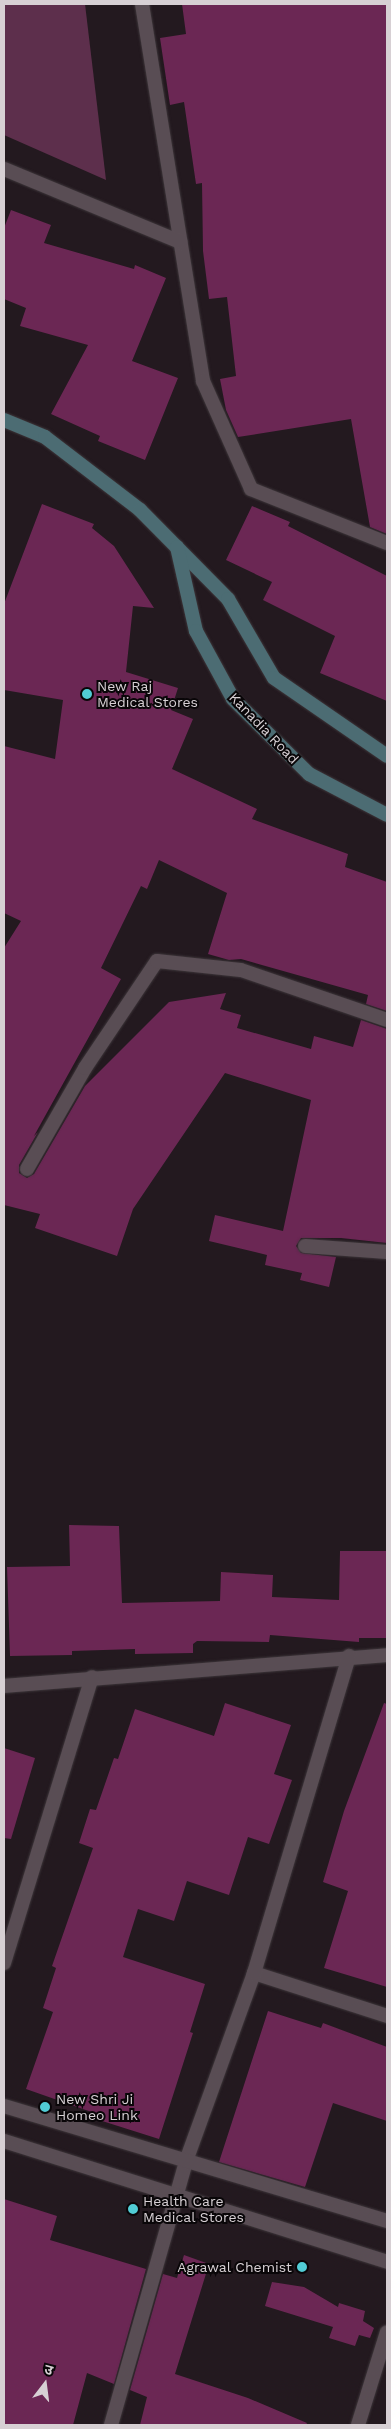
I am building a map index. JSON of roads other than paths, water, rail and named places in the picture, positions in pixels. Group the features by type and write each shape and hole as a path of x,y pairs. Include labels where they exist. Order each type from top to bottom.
{"main road":[{"path":"4,420 45,437 140,510 228,599 274,678 387,756"},
{"name":"Kanadia Road","path":"177,547 196,631 232,700 309,774 387,816"}],"street":[{"path":"142,4 203,381 251,489 387,544"},
{"path":"4,168 180,242"},
{"path":"27,1168 85,1068 158,961 241,970 387,1020"},
{"path":"306,1246 387,1252"},
{"path":"4,1686 348,1656 387,1655"},
{"path":"111,2425 186,2161 254,1973 348,1656"},
{"path":"4,1963 92,1677"},
{"path":"254,1973 387,2016"},
{"path":"4,2106 387,2222"},
{"path":"4,2141 387,2262"},
{"path":"358,2425 387,2332"}],"place":[{"name":"New Raj Medical Stores","path":"87,694"},
{"name":"New Shri Ji Homeo Link","path":"45,2107"},
{"name":"Health Care Medical Stores","path":"133,2209"},
{"name":"Agrawal Chemist","path":"302,2267"}]}
